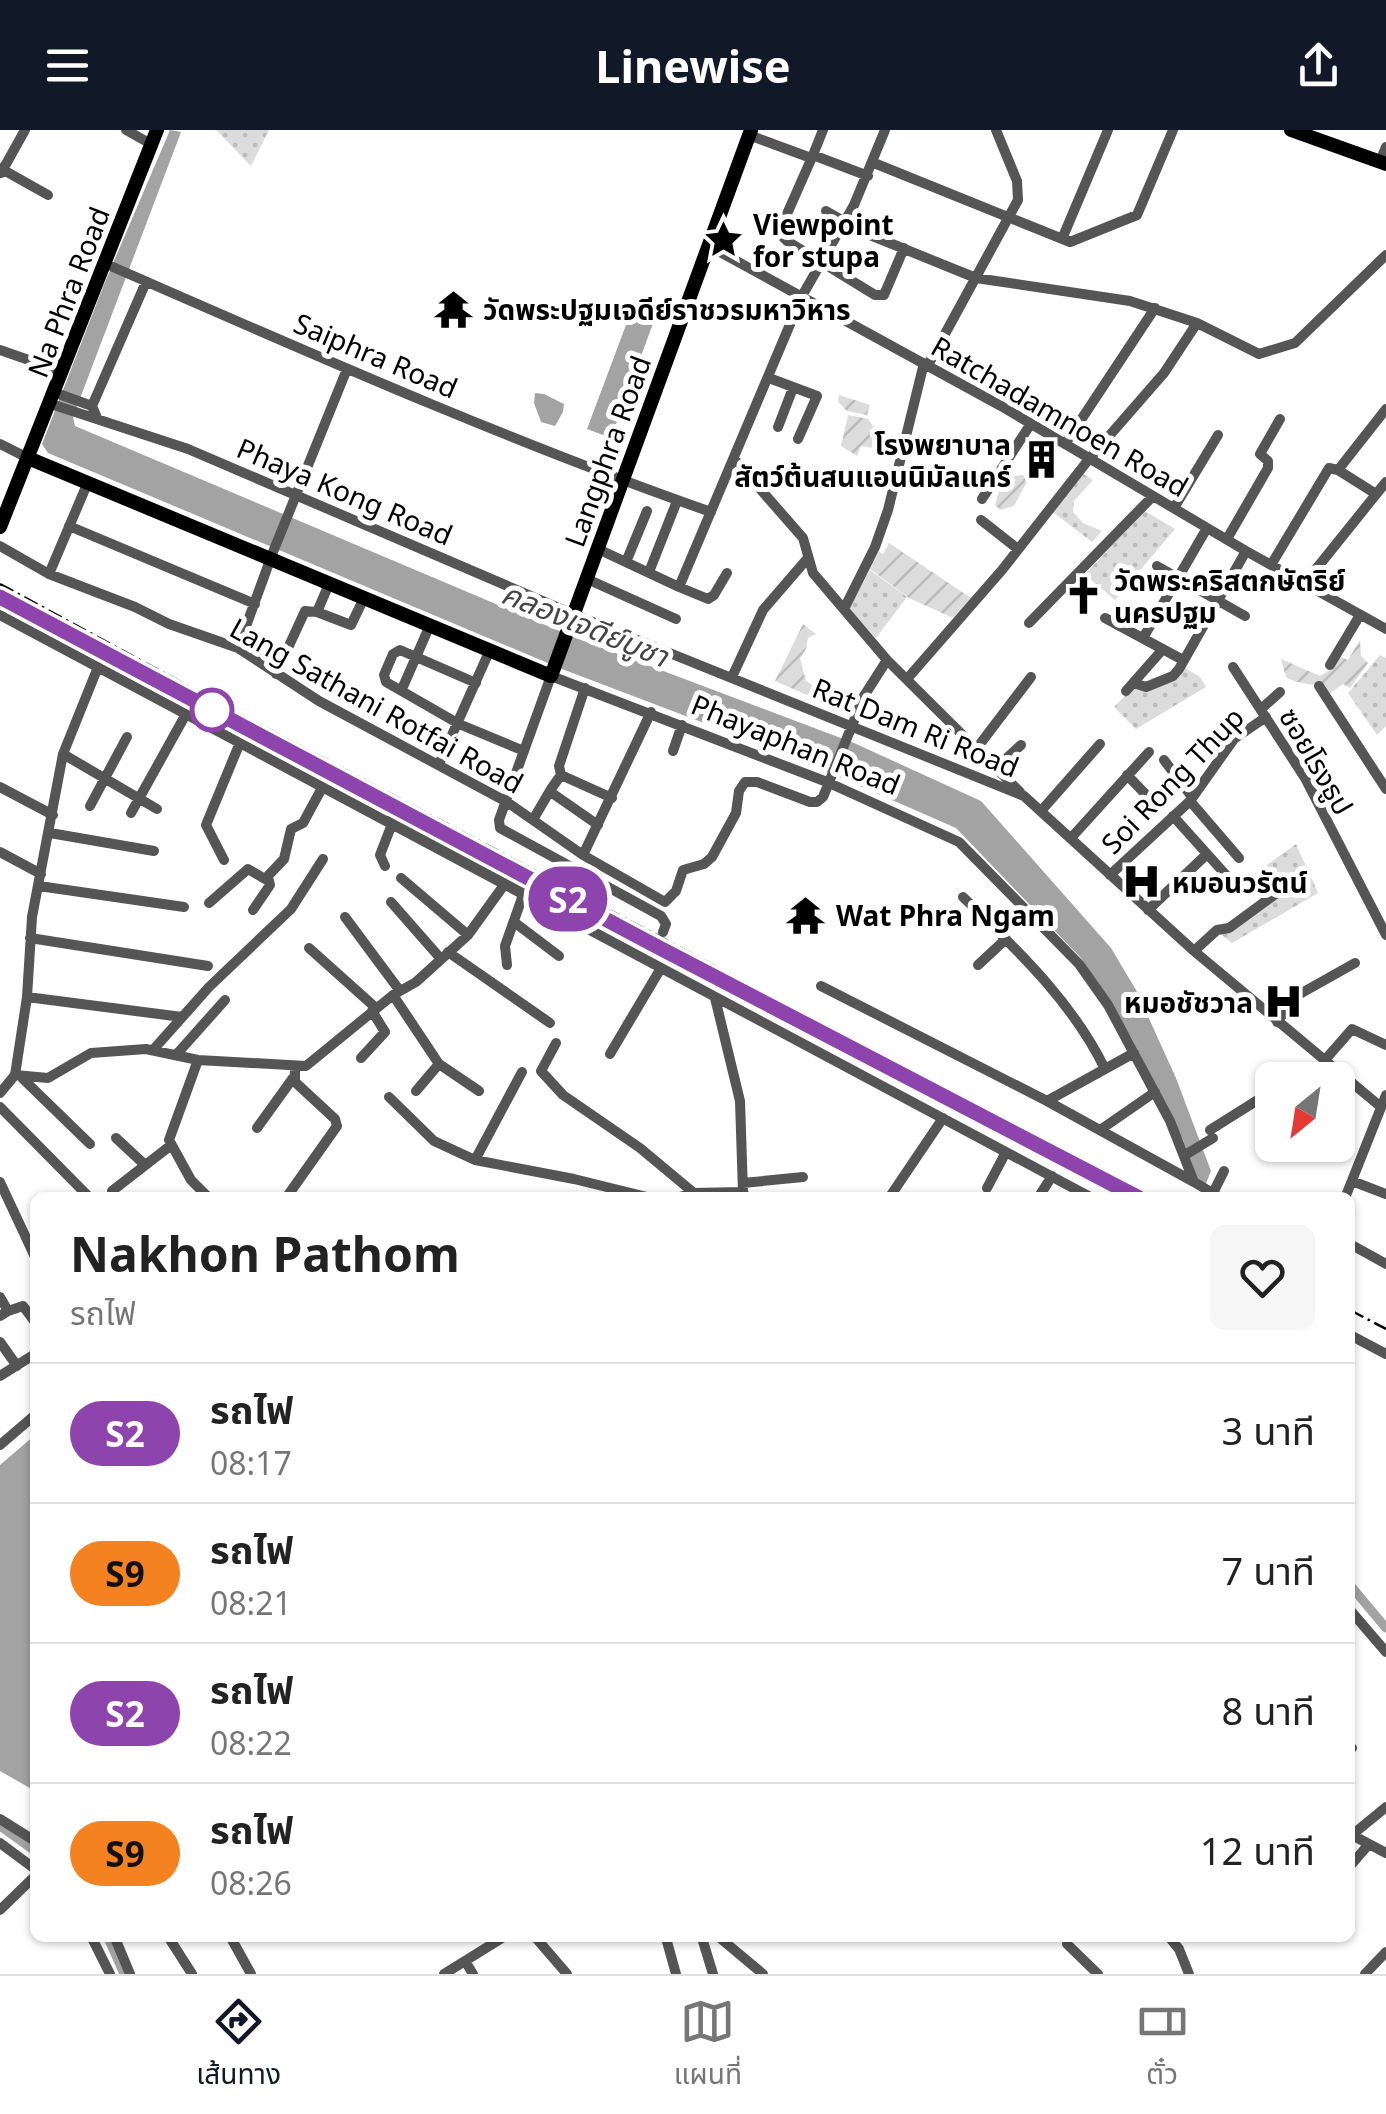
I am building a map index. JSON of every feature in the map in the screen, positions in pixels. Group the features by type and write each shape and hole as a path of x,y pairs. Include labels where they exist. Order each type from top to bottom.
{"main road":[{"path":"1293,130 1385,155"},
{"path":"1318,130 1385,155"},
{"name":"Langphra Road","path":"552,672 750,132"},
{"name":"Na Phra Road","path":"0,527 28,458 58,400 63,372 100,277 112,260 153,135"},
{"name":"Phayaphan Road","path":"28,458 271,555 329,584 490,652 552,672"}],"street":[{"path":"26,130 1,171 48,195"},
{"path":"823,130 781,235 875,295 884,295 904,248"},
{"path":"679,587 802,296 868,176 886,130"},
{"path":"844,609 876,547 926,364 1018,200 1019,188 996,130"},
{"path":"1062,239 1108,130"},
{"path":"874,162 1062,239 1077,240 1137,215 1174,130"},
{"path":"129,132 153,135"},
{"path":"750,132 868,176"},
{"path":"826,210 976,278 1130,300 1197,324 1259,354 1296,343 1386,255"},
{"name":"Ratchadamnoen Road","path":"709,246 926,364 1386,629"},
{"name":"Saiphra Road","path":"112,260 143,280 347,369 623,483 711,512"},
{"path":"89,411 143,280"},
{"path":"1065,444 1155,308"},
{"path":"907,679 1164,373 1197,324"},
{"path":"0,350 63,372"},
{"path":"238,648 271,555 347,369"},
{"path":"769,378 817,396 798,439"},
{"path":"778,427 794,388"},
{"name":"Phaya Kong Road","path":"58,400 297,495 570,621"},
{"path":"1338,470 1386,408"},
{"path":"1227,540 1268,468 1268,461 1260,454 1280,420"},
{"path":"982,499 1030,424"},
{"path":"1174,508 1218,435"},
{"path":"0,444 28,458"},
{"path":"734,459 803,538 812,574 888,660 1024,796"},
{"path":"1270,565 1326,471 1338,470 1376,494"},
{"path":"50,574 88,482"},
{"path":"1304,584 1386,482"},
{"path":"1029,623 1152,496"},
{"path":"648,572 677,501"},
{"path":"626,562 647,511"},
{"path":"981,520 1018,549"},
{"path":"69,526 255,604"},
{"path":"1142,638 1207,528"},
{"name":"Lang Sathani Rotfai Road","path":"0,546 50,574 238,648 276,674 534,818 583,855 665,902 676,891 682,870 700,866 712,857 736,813 738,791 745,782 757,782 810,802 823,798 827,782"},
{"path":"598,549 708,599 727,573"},
{"path":"1163,649 1130,687 1173,676 1246,551"},
{"path":"732,677 763,610 807,559"},
{"path":"1157,566 1245,616"},
{"path":"586,578 676,619"},
{"path":"317,612 329,584"},
{"path":"276,674 305,612 317,612 351,625 364,598"},
{"path":"0,615 1081,1192"},
{"path":"1330,665 1360,615"},
{"path":"1106,618 1184,660"},
{"name":"Rat Dam Ri Road","path":"570,621 732,677 849,730 1024,796 1194,951 1381,1107"},
{"path":"402,690 430,625"},
{"path":"476,684 400,650 393,654 384,679 460,724 524,751"},
{"path":"439,764 490,652"},
{"path":"827,782 864,696 888,660"},
{"name":"ซอยโรงธูป","path":"1234,666 1305,778 1386,934"},
{"path":"0,1093 18,1076 30,938 63,754 98,668"},
{"path":"552,672 499,820 504,831 661,916 666,924 664,932"},
{"name":"Phayaphan Road","path":"552,672 827,782 960,842 1078,964 1108,1006 1188,1153 1195,1183"},
{"path":"977,776 981,752 1031,677"},
{"path":"1319,686 1386,789"},
{"path":"534,818 561,775 559,766 585,688"},
{"name":"Soi Rong Thup","path":"1110,875 1191,799 1234,740 1280,692"},
{"path":"583,855 650,712"},
{"path":"131,813 186,714"},
{"path":"673,751 682,724"},
{"path":"90,806 127,737"},
{"path":"224,860 206,825 239,744"},
{"path":"1041,811 1100,744"},
{"path":"997,767 1021,745"},
{"path":"1071,838 1149,752"},
{"path":"63,754 157,809"},
{"path":"1164,760 1239,858"},
{"path":"561,775 612,798"},
{"path":"1127,775 1156,805"},
{"path":"0,786 53,815"},
{"path":"209,904 248,868 268,877 284,860 290,828 304,822 322,788"},
{"path":"552,789 552,793 598,825"},
{"path":"376,816 402,822 653,954 894,1085 930,1111"},
{"path":"1172,816 1226,875"},
{"path":"385,866 380,855 392,824"},
{"path":"50,833 154,851"},
{"path":"0,852 40,880 184,907"},
{"path":"1148,910 1207,854"},
{"path":"152,1050 291,910 324,859"},
{"path":"1194,951 1216,930 1229,928 1304,873"},
{"path":"253,910 270,884 268,877"},
{"path":"400,878 468,935"},
{"path":"257,1128 294,1072 468,935 504,885"},
{"path":"507,966 505,946 523,895"},
{"path":"963,897 1041,976 1078,1022 1105,1069"},
{"path":"391,902 444,956 550,1023"},
{"path":"345,918 396,993 427,1052 479,1091"},
{"path":"514,922 559,956"},
{"path":"30,938 208,966"},
{"path":"978,966 1006,940"},
{"path":"310,948 374,1009 386,1032 361,1058"},
{"path":"1277,1022 1298,995 1356,963"},
{"path":"610,1054 661,968"},
{"path":"822,986 1047,1101 1211,1192"},
{"path":"27,997 182,1017"},
{"path":"715,997 740,1101 744,1191"},
{"path":"176,1056 224,1000"},
{"path":"1324,1060 1352,1029 1386,1045"},
{"path":"556,1043 541,1071 559,1092 640,1148 693,1192"},
{"path":"18,1076 48,1078 100,1051 152,1050 294,1072 337,1126 290,1192"},
{"path":"1047,1101 1134,1053"},
{"path":"198,1060 172,1125 170,1146 203,1192"},
{"path":"416,1091 439,1064"},
{"path":"475,1160 522,1072"},
{"path":"18,1076 90,1144"},
{"path":"1100,1130 1155,1092"},
{"path":"1347,1192 1386,1094"},
{"path":"389,1097 434,1141 475,1160 601,1192"},
{"path":"1188,1153 1255,1103"},
{"path":"0,1107 84,1192"},
{"path":"894,1192 943,1118"},
{"path":"116,1138 144,1164"},
{"path":"112,1190 170,1146"},
{"path":"987,1188 1006,1152"},
{"path":"1215,1192 1224,1171"},
{"path":"1042,1192 1052,1176"},
{"path":"719,1192 744,1191 803,1177"},
{"path":"1352,1181 1386,1194"},
{"path":"0,1182 30,1245"},
{"path":"1355,1247 1386,1264"},
{"path":"0,1297 4,1314 22,1306 30,1316"},
{"path":"1355,1338 1386,1354"},
{"path":"0,1342 16,1366"},
{"path":"0,1376 30,1357"},
{"path":"0,1444 30,1418"},
{"path":"1355,1616 1386,1652"},
{"path":"1355,1831 1386,1807"},
{"path":"0,1819 30,1839"},
{"path":"1355,1836 1386,1853"},
{"path":"0,1843 30,1869"},
{"path":"1355,1860 1369,1844"},
{"path":"0,1910 30,1878"},
{"path":"94,1942 110,1974"},
{"path":"117,1942 130,1974"},
{"path":"172,1942 192,1974"},
{"path":"233,1942 252,1974"},
{"path":"444,1974 496,1942"},
{"path":"539,1942 567,1974"},
{"path":"667,1942 676,1974"},
{"path":"703,1942 713,1974"},
{"path":"1173,1942 1189,1974"},
{"path":"737,1943 764,1974"},
{"path":"1067,1944 1098,1974"},
{"path":"1364,1974 1386,1952"},
{"path":"465,1961 474,1974"}],"shaded area":[{"path":"170,130 181,132 73,417 75,426 581,640 854,743 981,801 1111,948 1136,990 1176,1078 1211,1171 1205,1186 1198,1180 1183,1140 1132,1039 1081,958 956,828 796,758 562,669 48,453 42,444"},
{"path":"216,130 269,130 251,166"},
{"path":"632,309 655,318 611,438 587,429"},
{"path":"535,393 564,404 555,426 541,422 534,403"},
{"path":"839,395 870,405 867,415 847,411 838,402"},
{"path":"848,415 868,419 876,430 873,448 861,446 857,456 841,446"},
{"path":"1080,472 1093,480 1074,501 1073,512 1083,523 1102,531 1092,542 1050,510"},
{"path":"1023,475 1027,482 1014,506 1000,510 995,505 1003,477"},
{"path":"1145,511 1175,529 1115,600 1087,572"},
{"path":"889,543 971,598 953,618 909,598 870,569"},
{"path":"870,570 907,597 876,638 849,609"},
{"path":"803,624 816,634 808,638 800,658 806,681 815,687 807,695 775,681"},
{"path":"1360,640 1361,656 1368,663 1350,688 1343,684 1329,694 1286,677 1281,659 1320,676 1331,669 1339,656 1348,660"},
{"path":"1380,655 1386,658 1386,726 1377,735 1348,693"},
{"path":"1185,668 1200,677 1206,687 1136,729 1114,707 1134,687"},
{"path":"1296,844 1318,893 1232,943 1218,932 1260,899 1246,880"},
{"path":"30,1439 30,1788 0,1771 0,1465"}],"waterway":[{"name":"คลองเจดีย์บูชา","path":"1355,1591 1386,1628"},
{"path":"0,1826 30,1847"},
{"path":"110,1942 124,1974"}],"tunnel":[{"path":"655,951 663,932"}],"railway":[{"path":"0,584 1141,1192"},
{"path":"1355,1313 1386,1329"}],"train":[{"name":"S2","path":"0,597 1128,1192"}],"place":[{"name":"Viewpoint for stupa","path":"723,240"},
{"name":"วัดพระปฐมเจดีย์ราชวรมหาวิหาร","path":"453,309"},
{"name":"โรงพยาบาล สัตว์ต้นสนแอนนิมัลแคร์","path":"1041,460"},
{"name":"วัดพระคริสตกษัตริย์ นครปฐม","path":"1084,596"},
{"name":"หมอนวรัตน์","path":"1142,882"},
{"name":"Wat Phra Ngam","path":"806,915"},
{"name":"หมอชัชวาล","path":"1283,1002"}]}
